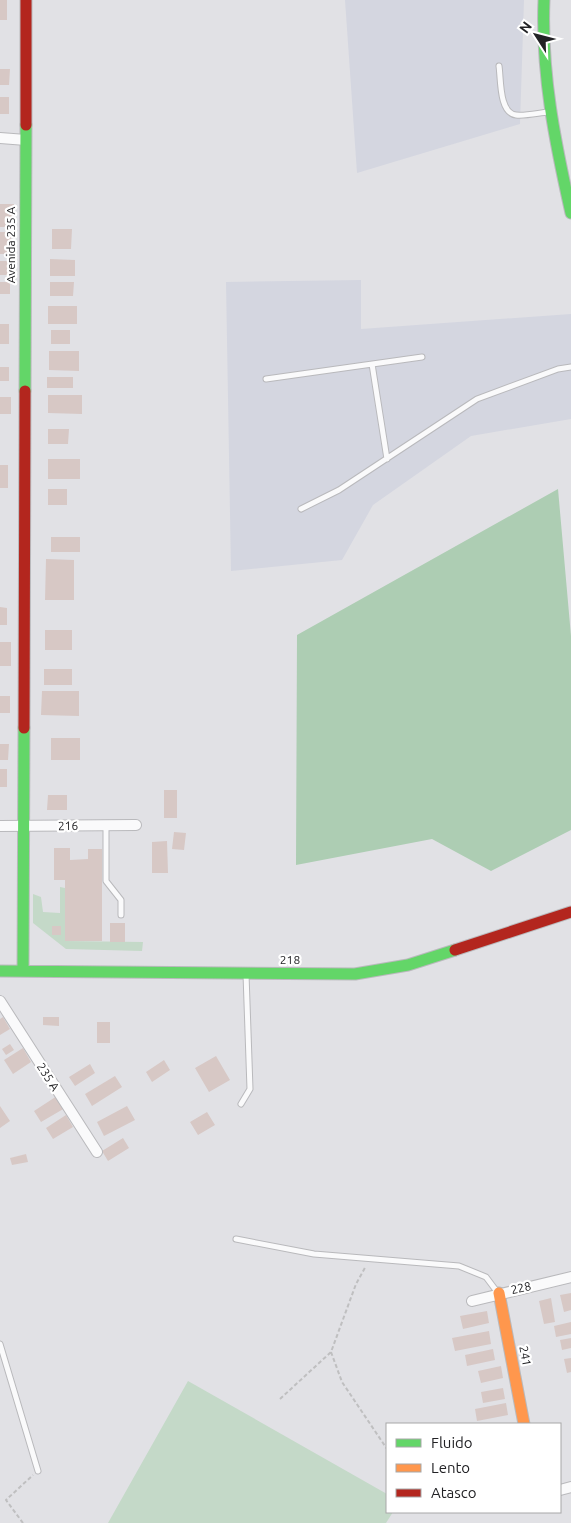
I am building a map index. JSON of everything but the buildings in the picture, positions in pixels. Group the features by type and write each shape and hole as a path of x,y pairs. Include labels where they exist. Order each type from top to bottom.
{"street":[{"name":"Avenida 235 A","path":"22,971 26,0"},
{"path":"544,0 542,41 549,112 571,213"},
{"path":"0,138 26,140"},
{"name":"216","path":"0,826 136,825"},
{"name":"218","path":"0,971 355,974 408,965 571,912"},
{"name":"235 A","path":"0,1001 97,1152"},
{"name":"228","path":"472,1301 571,1277"},
{"name":"241","path":"499,1293 524,1423"}],"lane":[{"path":"499,66 504,105 510,113 516,115 549,112"},
{"path":"266,379 422,357"},
{"path":"372,364 386,459"},
{"path":"301,509 339,490 477,399 558,368 571,368"},
{"path":"106,825 106,881 122,900 122,915"},
{"path":"241,1104 250,1089 251,1075 246,974"},
{"path":"236,1239 314,1254 459,1266 486,1277 499,1293"},
{"path":"0,1344 38,1470"}],"path":[{"path":"280,1399 331,1352 356,1284 370,1258"},
{"path":"331,1352 342,1382 378,1432 386,1447"},
{"path":"23,1523 6,1500 38,1470"}],"shaded area":[{"path":"345,0 524,0 520,124 357,173"},
{"path":"361,280 361,329 571,314 571,419 471,436 373,505 342,560 231,571 226,282"}],"green space":[{"path":"558,489 571,636 571,830 491,871 432,839 296,865 297,635"},
{"path":"60,887 65,888 66,941 143,942 142,951 66,949 33,923 33,894 41,897 43,912 60,913"},
{"path":"188,1381 386,1493 386,1513 392,1513 386,1523 108,1523"}],"traffic: fast":[{"path":"544,0 545,54 550,107 571,213"},
{"path":"25,391 26,125"},
{"path":"23,971 24,728"},
{"path":"0,971 355,974 408,965 455,950"}],"traffic: slow":[{"path":"499,1293 524,1423"}],"traffic: jam":[{"path":"26,0 26,125"},
{"path":"24,728 25,391"},
{"path":"455,950 571,912"}]}
